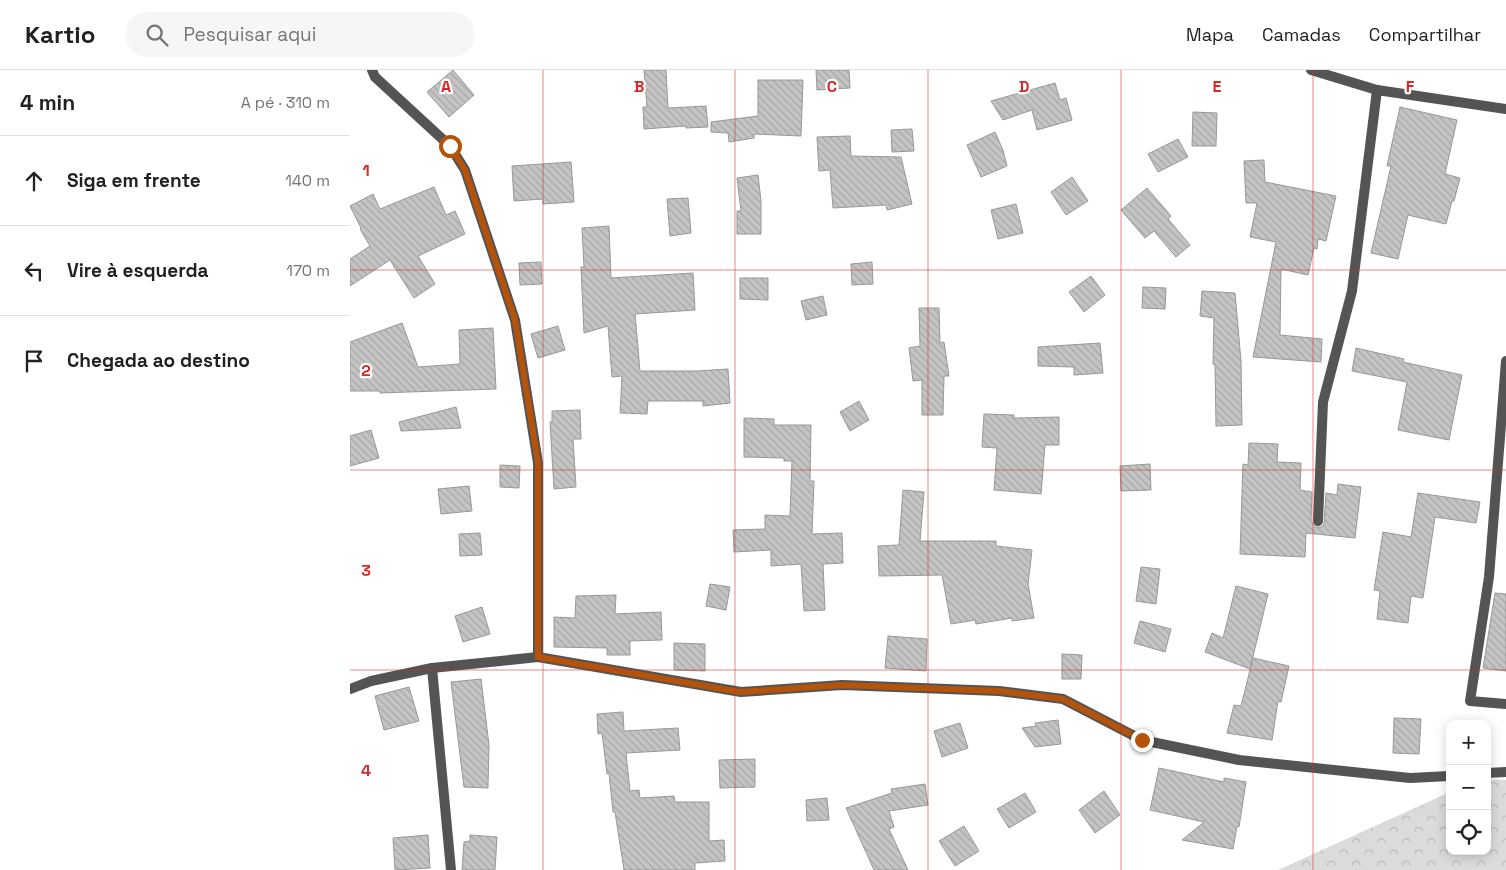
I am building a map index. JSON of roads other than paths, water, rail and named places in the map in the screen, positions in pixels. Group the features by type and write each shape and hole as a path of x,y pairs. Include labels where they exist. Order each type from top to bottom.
{"street":[{"path":"372,70 375,77 450,146 465,170 515,320 538,463 538,657"},
{"path":"1311,70 1377,90 1506,109"},
{"path":"1318,521 1322,402 1352,291 1377,90"},
{"path":"1506,361 1489,577 1470,701 1506,704"},
{"path":"350,689 370,681 432,668 538,657 740,692 842,685 999,691 1063,699 1142,740 1239,760 1410,778 1446,776"},
{"path":"432,668 451,870"},
{"path":"1491,773 1506,772"}]}
